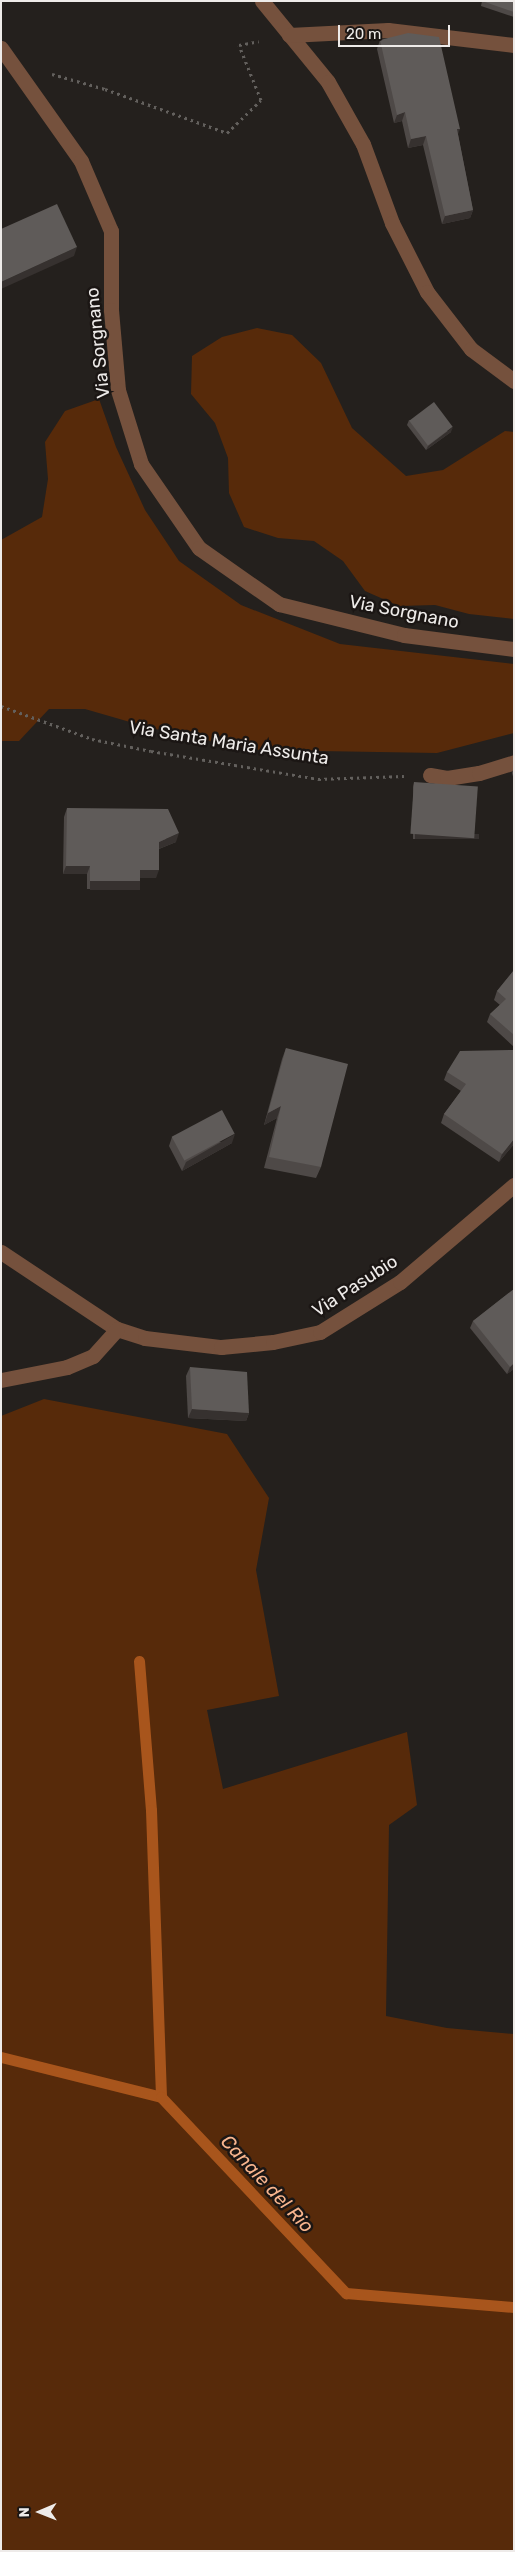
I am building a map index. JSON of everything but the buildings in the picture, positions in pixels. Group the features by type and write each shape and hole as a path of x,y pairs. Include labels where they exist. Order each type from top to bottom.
{"street":[{"path":"262,1 328,82 363,144 392,223 427,292 471,349 514,381"},
{"path":"289,35 388,30 514,45"},
{"name":"Via Sorgnano","path":"1,48 13,62 81,161 110,230 111,310 118,390 141,464 199,548 279,604 404,635 514,649"},
{"path":"430,775 447,778 471,774 514,762"},
{"name":"Via Pasubio","path":"1,1252 117,1330 145,1338 222,1347 273,1342 320,1332 400,1282 514,1185"},
{"path":"1,1380 57,1369 93,1356 117,1330"}],"path":[{"path":"13,62 105,88 227,132 261,100 238,45 289,35"},
{"name":"Via Santa Maria Assunta","path":"1,706 92,739 318,779 430,775"}],"shaded area":[{"path":"257,328 292,335 321,363 352,428 406,476 443,470 505,431 514,432 514,619 469,614 435,605 399,606 365,591 343,561 314,541 278,538 244,527 229,493 228,458 215,423 191,394 192,356 222,337"},
{"path":"99,399 116,447 145,510 179,561 241,605 340,644 514,664 514,733 437,753 260,750 223,746 189,733 154,729 85,709 49,709 19,741 1,741 1,540 42,517 48,479 45,442 65,411"},
{"path":"44,1399 227,1434 269,1498 256,1570 279,1696 207,1710 223,1789 407,1732 417,1805 389,1825 386,2016 447,2028 514,2034 514,2551 1,2551 1,1416"}],"waterway":[{"path":"139,1661 151,1810 161,2097"},
{"name":"Canale del Rio","path":"1,2057 161,2097 346,2293 514,2307"}]}
